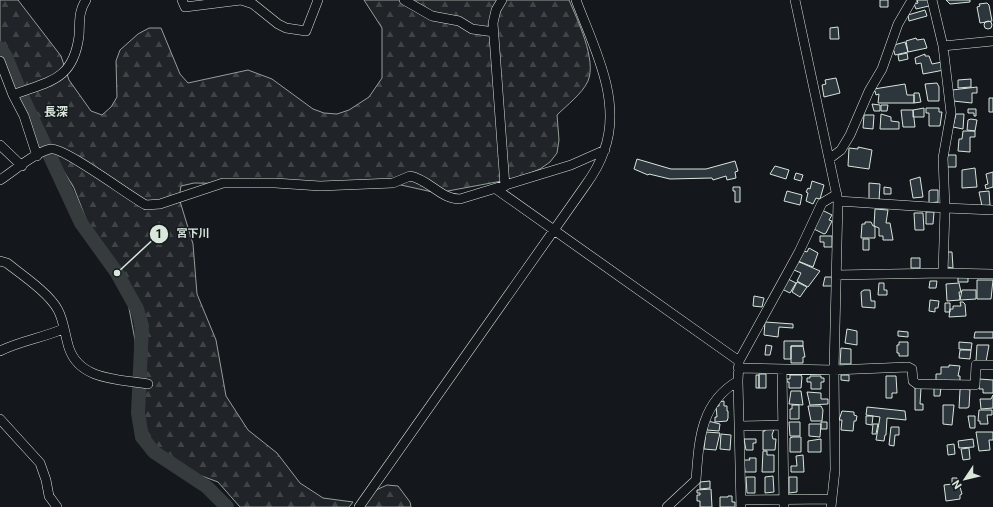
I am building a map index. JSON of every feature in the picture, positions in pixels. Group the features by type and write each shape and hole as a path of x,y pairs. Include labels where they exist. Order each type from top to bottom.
{"street":[{"path":"18,93 54,80 65,72 72,63 79,35 79,15 86,0"},
{"path":"182,0 185,7 241,0 253,4 278,24 286,28 306,31 318,0"},
{"path":"404,0 432,16 459,21 472,29 494,32"},
{"path":"502,0 494,16 501,188 554,230 739,365 782,370 834,370 908,367 912,369 913,381 917,384 975,385 976,365 993,365"},
{"path":"359,507 592,175 605,150 610,121 609,95 576,0"},
{"path":"795,0 837,197 834,370 835,470 831,503 741,503 738,381 739,365 799,252 822,203 837,197 945,208 993,210"},
{"path":"829,159 841,150 850,135 868,91 882,69 898,24 912,0"},
{"path":"932,0 943,46 951,113 943,158 945,208 943,273"},
{"path":"943,46 993,41"},
{"path":"0,61 18,93 24,116 39,154"},
{"path":"0,145 22,166"},
{"path":"0,180 39,154 51,149 72,158 146,205 160,204 182,198 211,186 234,182 275,182 320,186 393,182 410,176 425,182 443,196 454,199 501,188 571,165 605,150"},
{"path":"0,261 7,262 50,299 58,310 70,350 82,367 99,376 148,384"},
{"path":"836,275 943,273 993,274"},
{"path":"0,351 18,342 46,336 63,329"},
{"path":"782,370 784,503"},
{"path":"667,507 696,480 698,449 703,424 708,411 725,388 738,381"},
{"path":"0,419 40,463 46,480 49,496 57,507"},
{"path":"739,426 783,424"}],"green space":[{"path":"0,0 18,0 61,56 69,80 91,111 102,115 111,107 117,97 116,61 120,50 138,34 149,28 161,28 180,74 188,83 248,70 272,79 313,109 324,113 337,114 349,110 369,97 382,78 382,28 364,0 569,0 585,40 590,62 590,72 588,81 582,90 557,115 559,140 557,153 550,162 540,169 518,178 437,193 392,183 368,186 194,183 181,186 179,198 193,244 197,294 216,340 226,396 248,430 277,453 300,483 323,498 353,502 349,507 240,507 218,482 156,459 147,452 138,417 135,340 128,303 118,274 93,237 74,188 31,117 22,81 0,50"},
{"path":"387,485 398,486 410,502 411,507 364,507 376,490"}],"building":[{"path":"880,0 888,0 888,7 880,7"},
{"path":"917,0 928,0 929,6 916,9 914,4 918,3"},
{"path":"946,0 970,0 970,2 950,4"},
{"path":"987,3 989,5 992,21 980,23 977,7 980,6 979,4"},
{"path":"925,10 927,16 909,21 908,15"},
{"path":"988,21 991,22 991,28 988,29 985,28 984,25 985,22"},
{"path":"838,27 839,39 830,39 830,28"},
{"path":"916,38 917,40 924,39 927,48 908,52 906,41"},
{"path":"905,42 908,52 895,55 893,48 895,47 894,45"},
{"path":"907,53 908,59 899,61 898,55"},
{"path":"925,54 925,56 929,56 932,64 942,62 944,70 923,74 921,63 916,64 915,58"},
{"path":"836,78 840,93 824,97 822,85 826,84 825,80"},
{"path":"971,79 971,87 958,88 958,80"},
{"path":"937,83 939,87 939,101 928,101 925,84"},
{"path":"905,84 907,95 914,95 914,103 878,103 879,94 876,95 875,91 873,92 874,89"},
{"path":"977,87 977,93 972,93 972,103 953,101 952,90"},
{"path":"914,93 919,93 921,102 914,103"},
{"path":"989,98 993,98 993,112 989,112"},
{"path":"872,104 880,105 880,111 874,111"},
{"path":"881,105 888,105 887,111 881,111"},
{"path":"924,108 924,117 913,117 913,110"},
{"path":"926,108 939,108 939,112 942,112 940,126 929,126 929,113 926,113"},
{"path":"968,109 976,109 976,116 974,116 974,113 968,113"},
{"path":"901,110 913,110 915,127 903,127"},
{"path":"881,114 891,117 891,121 899,122 899,129 880,129"},
{"path":"956,114 964,114 963,129 953,127"},
{"path":"864,115 874,115 873,129 863,128"},
{"path":"968,120 977,120 975,131 967,130"},
{"path":"963,131 975,131 975,137 970,137 970,152 958,151 959,139 962,139"},
{"path":"858,147 872,150 869,169 848,166 849,148 858,149"},
{"path":"946,155 956,155 956,167 946,167"},
{"path":"637,159 671,169 706,169 735,161 738,171 735,172 736,178 727,180 726,176 713,180 712,178 670,179 648,175 634,169"},
{"path":"775,166 789,170 786,179 770,174"},
{"path":"975,168 977,187 962,188 962,170"},
{"path":"993,172 993,187 986,189 985,185 988,184 986,174"},
{"path":"796,173 803,175 801,181 794,179"},
{"path":"920,177 923,197 913,198 910,180"},
{"path":"812,181 824,185 820,199 816,198 813,204 806,201 808,193 806,192 808,188 810,189"},
{"path":"869,183 880,184 879,201 869,199"},
{"path":"733,187 740,187 740,202 735,202 735,191 733,191"},
{"path":"884,187 891,188 891,194 884,194"},
{"path":"938,190 938,202 929,203 929,191"},
{"path":"787,191 802,195 800,205 784,201"},
{"path":"989,191 990,205 982,206 979,192"},
{"path":"875,209 888,210 886,223 890,223 893,240 883,240 883,236 879,236 879,228 874,226"},
{"path":"822,210 832,215 829,220 832,221 824,234 814,229"},
{"path":"926,212 934,212 933,224 926,224"},
{"path":"914,213 923,213 924,230 915,230"},
{"path":"865,222 871,222 873,226 875,226 875,238 861,238 862,224 865,224"},
{"path":"820,236 832,236 832,247 824,247 824,242 820,242"},
{"path":"863,239 869,239 869,250 863,250"},
{"path":"809,248 818,253 813,267 798,261 801,254 803,254 804,251 807,252"},
{"path":"947,252 952,252 953,268 947,267"},
{"path":"911,258 920,258 920,268 911,268"},
{"path":"797,261 820,271 808,287 797,281 801,273 794,270"},
{"path":"825,277 832,277 832,286 823,286"},
{"path":"958,277 968,277 968,282 958,282"},
{"path":"788,279 796,283 790,293 782,289"},
{"path":"977,280 993,280 991,299 977,299"},
{"path":"930,281 937,281 936,288 929,288"},
{"path":"797,282 807,287 800,297 792,292"},
{"path":"879,283 884,283 884,290 887,290 887,295 878,295"},
{"path":"959,283 961,292 959,292 960,300 947,301 946,284"},
{"path":"864,290 870,290 871,301 875,301 875,308 862,307 861,292"},
{"path":"962,290 976,290 976,299 960,300"},
{"path":"754,296 764,298 762,307 753,306"},
{"path":"930,300 939,301 938,308 935,308 935,312 929,311"},
{"path":"960,302 965,304 966,316 949,317 950,309 953,309 953,306 961,306"},
{"path":"945,303 950,303 950,312 945,312"},
{"path":"765,322 793,324 793,328 779,327 778,337 764,335"},
{"path":"847,329 857,331 857,345 845,343"},
{"path":"898,331 908,332 908,337 898,336"},
{"path":"975,332 993,332 993,338 974,338"},
{"path":"784,341 803,341 803,346 791,346 791,359 784,359"},
{"path":"899,342 908,342 908,356 899,356 899,353 897,353 897,345 899,345"},
{"path":"959,342 972,343 971,350 959,349"},
{"path":"766,345 772,346 770,355 765,355"},
{"path":"977,345 989,345 986,362 976,361"},
{"path":"791,346 803,346 805,357 803,357 803,363 791,363"},
{"path":"841,348 851,349 851,364 840,364"},
{"path":"960,350 971,350 970,359 959,358"},
{"path":"949,365 960,366 958,376 960,376 960,382 936,382 936,374 941,374 941,367 949,367"},
{"path":"759,374 766,374 766,388 759,388"},
{"path":"756,375 759,375 759,388 756,388"},
{"path":"790,375 801,375 801,388 789,388 789,382 787,382 787,379 790,379"},
{"path":"841,375 849,375 849,381 841,380"},
{"path":"810,376 821,376 821,378 824,378 824,382 821,382 821,389 811,389 811,382 807,382 807,378 810,378"},
{"path":"886,376 896,376 897,393 892,393 892,398 886,398"},
{"path":"979,379 993,380 993,393 983,393 983,389 979,389"},
{"path":"934,387 941,387 940,396 934,396"},
{"path":"915,388 921,388 920,404 923,404 923,410 915,410"},
{"path":"962,388 970,390 969,407 967,408 959,408 960,390"},
{"path":"791,391 801,391 803,405 789,404"},
{"path":"807,392 821,393 821,399 828,399 828,404 810,405"},
{"path":"993,395 993,408 981,409 980,399 991,399"},
{"path":"724,401 724,406 727,406 728,411 727,421 715,422 715,417 717,417 716,406 719,406 719,402"},
{"path":"792,405 799,405 799,419 790,419 790,409 792,409"},
{"path":"943,405 954,405 952,425 943,424"},
{"path":"808,406 821,406 823,410 822,421 811,421"},
{"path":"867,407 905,411 906,420 887,418 886,435 884,441 876,440 880,417 866,415"},
{"path":"979,410 992,410 992,415 987,415 988,424 980,424 980,421 978,421"},
{"path":"842,411 854,412 854,415 857,416 856,421 854,421 853,431 841,430 842,420 839,420"},
{"path":"866,416 873,416 872,425 866,424"},
{"path":"968,416 975,416 975,428 970,428"},
{"path":"708,421 720,424 719,431 707,430"},
{"path":"789,422 800,422 800,436 790,436"},
{"path":"821,422 827,422 827,429 821,429"},
{"path":"809,424 821,424 820,437 809,436"},
{"path":"873,424 878,424 876,434 872,434"},
{"path":"891,427 899,427 899,435 895,435 894,446 889,445"},
{"path":"765,429 774,429 772,435 773,439 776,439 775,450 763,450 763,431 765,431"},
{"path":"706,432 720,433 716,450 704,449"},
{"path":"976,432 993,432 993,440 989,440 990,450 979,451"},
{"path":"721,434 731,435 730,450 720,449"},
{"path":"801,437 801,452 790,452 790,438"},
{"path":"744,439 756,439 756,443 753,443 753,450 746,450"},
{"path":"821,439 821,452 808,452 808,441"},
{"path":"973,439 974,447 959,448 958,441"},
{"path":"954,444 955,454 948,455 947,445"},
{"path":"969,448 970,459 963,460 961,449"},
{"path":"763,451 767,451 767,455 774,455 774,472 762,472"},
{"path":"803,455 804,472 791,472 791,466 797,466 796,456"},
{"path":"749,458 756,458 756,472 745,472 744,460 750,460"},
{"path":"773,476 774,492 765,493 765,477"},
{"path":"746,477 755,477 755,493 747,493"},
{"path":"789,477 797,477 797,492 789,493"},
{"path":"952,478 957,478 962,494 960,495 960,499 946,501 944,485 952,484"},
{"path":"710,481 710,488 700,489 700,482"},
{"path":"711,489 712,507 700,507 700,501 697,501 697,495 700,495 700,493 697,493 697,490"},
{"path":"732,496 732,502 735,502 735,507 720,507 720,497"}],"waterway":[{"path":"0,48 6,57 22,96 81,223 117,273 137,309 142,326 138,413 142,437 154,452 207,487 227,507"}],"place":[{"name":"宮下川","path":"117,273"}],"district":[{"name":"長深","path":"56,112"}]}
